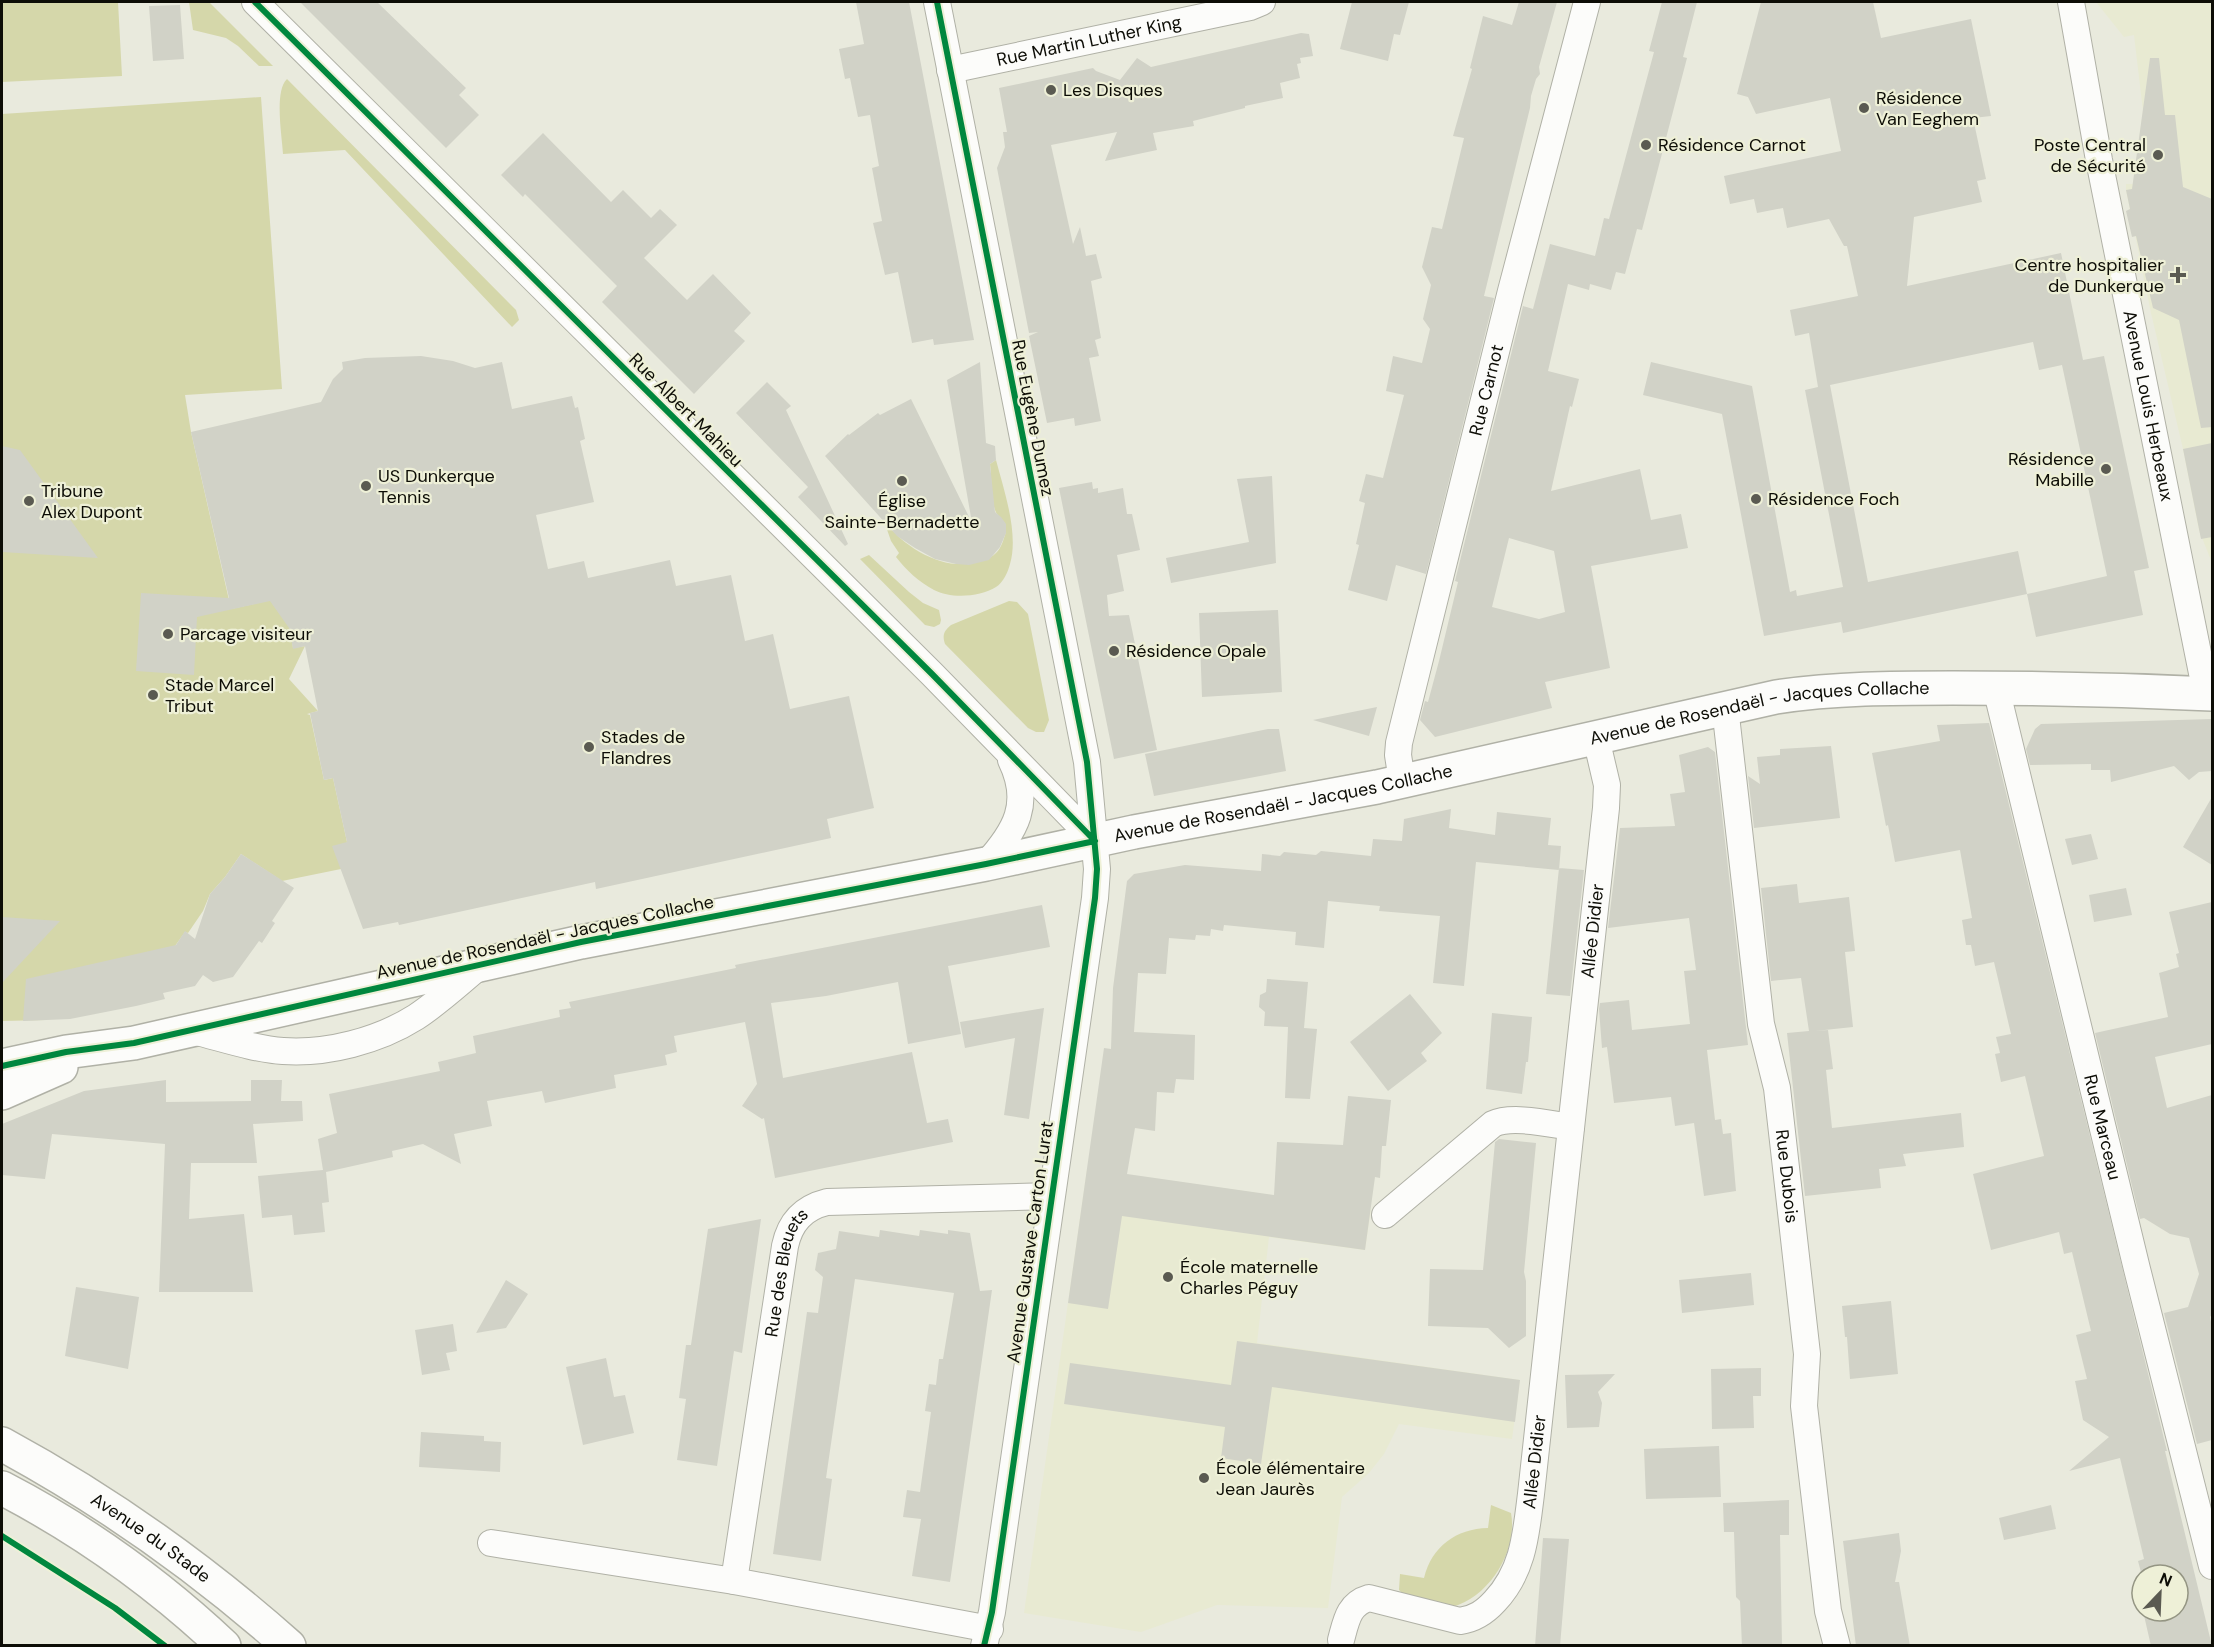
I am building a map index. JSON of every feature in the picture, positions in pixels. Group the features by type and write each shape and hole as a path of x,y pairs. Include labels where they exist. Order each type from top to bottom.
{"street":[{"name":"Rue Albert Mahieu","path":"255,2 1095,841"},
{"name":"Rue Eugène Dumez","path":"937,2 1087,762 1095,841"},
{"name":"Rue Martin Luther King","path":"950,70 1250,7 1262,2"},
{"name":"Rue Carnot","path":"1402,781 1398,755 1399,743 1511,291 1587,2"},
{"name":"Avenue Louis Herbeaux","path":"2071,2 2099,160 2187,596 2208,685"},
{"name":"Avenue Louis Herbeaux","path":"2187,596 2212,625"},
{"name":"Avenue de Rosendaël - Jacques Collache","path":"2,1066 134,1042 581,942 1402,781 1725,707 1800,693 1844,690 2208,685"},
{"name":"Rue Marceau","path":"1996,688 2137,1269 2212,1566"},
{"name":"Rue Dubois","path":"1725,707 1761,1024 1777,1088 1807,1354 1804,1406 1828,1611 1837,1646"},
{"name":"Allée Didier","path":"1341,1640 1348,1614 1360,1601 1369,1598 1460,1621 1470,1620 1481,1614 1506,1589 1521,1559 1527,1522 1606,808 1606,785 1596,738"},
{"name":"Rue Albert Mahieu","path":"986,864 1005,842 1020,809 1021,786 1018,773 1007,752"},
{"name":"Avenue Gustave Carton Lurat","path":"987,1637 1095,898 1097,869 1095,841"},
{"name":"Avenue de Rosendaël - Jacques Collache","path":"189,1030 282,1051 345,1045 388,1032 414,1018 483,963"},
{"name":"Avenue de Rosendaël - Jacques Collache","path":"2,1093 65,1066 134,1042"},
{"path":"1385,1215 1493,1124 1510,1120 1571,1127"},
{"name":"Rue des Bleuets","path":"734,1581 787,1234 798,1216 816,1205 827,1202 1051,1196"},
{"name":"Avenue du Stade","path":"2,1444 70,1483 139,1527 197,1569 289,1646"},
{"name":"Avenue du Stade","path":"2,1488 59,1521 118,1560 224,1646"},
{"path":"491,1543 734,1581 987,1637"}],"shaded area":[{"name":"Centre hospitalier de Dunkerque","path":"2096,2 2212,2 2212,563 2199,530 2126,190 2126,184 2133,184 2143,111 2134,35 2124,37"},
{"name":"École élémentaire Jean Jaurès","path":"1087,1169 1371,1209 1365,1250 1269,1237 1257,1343 1520,1380 1512,1439 1399,1424 1384,1454 1369,1473 1342,1497 1328,1608 1217,1605 1141,1632 1024,1613"}],"green space":[{"path":"2,2 118,2 122,76 2,82"},
{"path":"189,2 209,2 273,66 259,66 226,38 193,30"},
{"path":"287,79 516,310 519,320 512,327 345,150 283,154 280,103 283,85"},
{"name":"Stade Marcel Tribut","path":"261,97 282,389 185,395 191,432 231,609 280,598 290,626 293,648 305,646 289,679 318,711 307,714 310,715 324,780 333,778 347,842 341,869 282,881 241,854 210,894 203,911 188,933 185,932 170,953 44,1004 45,1020 2,1021 2,114"},
{"path":"996,460 1012,526 1012,552 1007,574 999,585 982,593 957,596 934,590 913,575 896,557 899,553 891,541 883,518 905,542 935,559 956,564 990,558 1000,548 1006,532 1005,524 997,513 992,499 990,464"},
{"path":"869,555 923,603 939,610 940,624 934,627 925,625 860,559"},
{"path":"1009,601 1017,602 1028,614 1049,720 1044,732 1036,732 1028,728 944,641 944,633 951,625"},
{"path":"1491,1505 1511,1513 1512,1527 1505,1556 1489,1583 1466,1602 1452,1607 1402,1593 1399,1590 1400,1574 1424,1578 1433,1557 1447,1541 1466,1532 1488,1528"}],"building":[{"path":"300,2 377,2 466,88 459,95 479,115 446,148"},
{"path":"856,2 909,2 974,340 934,345 933,339 912,343 898,272 885,275 873,223 882,221 872,168 879,166 870,115 858,117 850,78 845,79 839,49 864,44"},
{"path":"1352,2 1409,2 1400,35 1394,34 1388,61 1340,49"},
{"path":"1519,2 1557,2 1539,67 1540,74 1536,79 1531,96 1484,296 1494,298 1426,574 1396,565 1387,601 1348,590 1359,545 1356,544 1365,503 1359,501 1366,474 1383,478 1404,395 1386,391 1393,356 1422,363 1430,329 1423,319 1431,285 1422,267 1432,227 1442,229 1464,138 1453,136 1472,69 1470,68 1483,16 1512,25"},
{"path":"1662,2 1697,2 1683,57 1687,58 1642,230 1637,229 1625,274 1616,272 1611,290 1590,284 1589,290 1568,284 1548,371 1579,379 1572,407 1570,406 1551,491 1640,469 1651,520 1681,514 1688,548 1591,566 1610,668 1545,682 1552,708 1435,737 1420,720 1425,701 1428,702 1439,661 1458,582 1455,581 1523,306 1533,309 1550,244 1595,256 1604,218 1609,219 1654,52 1649,51","holes":["1509,538 1554,551 1565,612 1539,619 1492,607"]},
{"path":"1761,2 1873,2 1881,38 1971,19 1991,116 1973,118 1986,179 1977,181 1982,202 1914,217 1907,286 2061,253 2083,360 2104,356 2149,568 2134,571 2143,615 2036,637 2027,594 1843,633 1841,622 1764,636 1722,414 1643,395 1651,362 1752,386 1790,592 1796,590 1797,596 1843,587 1805,390 1818,387 1809,333 1795,336 1790,310 1858,296 1847,246 1844,246 1829,219 1787,228 1783,208 1757,213 1754,199 1730,204 1724,176 1841,151 1830,98 1756,114 1748,97 1737,94","holes":["2033,342 2039,370 2062,365 2107,576 2027,594 2018,551 1868,582 1830,385"]},
{"path":"180,5 184,59 153,61 149,6"},
{"path":"1301,33 1309,34 1313,56 1300,58 1301,63 1297,64 1300,78 1280,83 1283,98 1193,121 1194,126 1153,133 1157,150 1105,161 1117,132 1051,145 1073,244 1080,227 1086,256 1096,254 1102,278 1091,281 1101,338 1095,340 1099,356 1089,358 1101,421 1075,426 1074,418 1047,423 1029,336 1038,332 1029,333 997,168 1005,147 1003,132 1007,132 999,88 1093,68 1120,80 1137,58 1151,67"},
{"path":"2150,58 2159,58 2165,115 2175,115 2183,187 2212,199 2212,427 2201,428 2179,320 2153,308 2136,236 2132,237 2126,211 2130,209 2126,190 2132,189"},
{"path":"543,133 611,202 623,190 651,218 660,209 677,225 644,258 687,300 713,274 751,313 734,331 745,341 694,394 602,302 617,286 525,194 523,197 501,175"},
{"name":"Stades de Flandres","path":"421,356 453,361 475,368 502,362 512,409 572,396 575,408 578,407 585,439 580,441 594,502 536,515 548,569 584,561 588,578 670,560 676,586 731,575 745,641 773,634 790,709 849,696 874,808 827,819 831,838 596,889 595,882 399,925 398,922 363,929 332,846 347,842 333,778 324,780 310,713 318,711 305,646 293,649 289,628 270,601 197,617 194,675 136,671 141,593 229,598 191,432 321,402 333,379 343,369 342,362 365,358"},
{"name":"Église Sainte-Bernadette","path":"980,362 986,443 995,446 996,460 990,464 995,512 1006,524 1006,533 1000,547 989,560 969,565 956,564 935,559 897,536 825,456 848,434 878,413 880,415 911,399 972,523 947,380"},
{"path":"767,382 791,406 786,410 848,544 845,546 798,497 808,487 736,413"},
{"path":"2212,443 2212,537 2201,539 2183,449"},
{"name":"Tribune Alex Dupont","path":"2,446 20,450 98,558 2,552"},
{"path":"1272,476 1276,563 1171,583 1166,558 1249,542 1237,479"},
{"path":"1092,482 1093,489 1098,488 1098,493 1123,488 1127,514 1132,514 1140,550 1117,555 1124,591 1107,595 1109,616 1129,615 1157,750 1114,759 1059,488"},
{"path":"1278,610 1282,692 1202,697 1199,613"},
{"path":"1377,707 1369,736 1313,720"},
{"path":"2212,719 2212,771 2199,772 2189,780 2174,766 2111,782 2110,770 2091,770 2091,764 2030,765 2026,749 2035,729 2041,724"},
{"path":"1989,723 2167,1451 2165,1451 2212,1646 2151,1646 2146,1623 2190,1623 2190,1563 2139,1563 2138,1561 2144,1559 2120,1458 2069,1471 2109,1437 2083,1420 2075,1381 2087,1379 2076,1335 2091,1331 2072,1252 2064,1254 2059,1232 1991,1250 1973,1174 2044,1156 2025,1076 2001,1082 1995,1054 2000,1053 1996,1037 2011,1034 1994,962 1975,966 1971,945 1966,945 1962,920 1972,918 1960,850 1895,862 1872,753 1940,741 1937,725"},
{"path":"1268,729 1279,729 1286,771 1154,796 1145,754"},
{"path":"1831,746 1840,818 1754,828 1748,776 1760,784 1757,757 1780,755 1780,749"},
{"path":"1708,747 1715,752 1748,1045 1707,1050 1715,1120 1721,1119 1723,1134 1731,1133 1736,1191 1704,1196 1694,1123 1675,1126 1671,1097 1614,1103 1607,1047 1602,1048 1599,1009 1600,1003 1629,1000 1632,1030 1690,1024 1684,971 1696,970 1689,918 1608,928 1620,828 1675,826 1670,794 1685,792 1679,755"},
{"path":"2212,797 2212,865 2183,847"},
{"path":"1451,809 1449,828 1495,835 1497,812 1551,818 1548,845 1561,846 1559,870 1476,862 1464,986 1433,983 1440,916 1379,911 1380,906 1328,901 1324,948 1295,945 1296,932 1224,925 1223,931 1211,929 1210,936 1196,935 1195,940 1169,938 1166,974 1138,973 1134,1032 1195,1035 1194,1080 1176,1079 1174,1093 1157,1092 1155,1131 1135,1128 1127,1174 1274,1195 1277,1142 1343,1145 1348,1096 1391,1100 1386,1146 1382,1146 1380,1178 1375,1177 1365,1250 1122,1216 1108,1309 1068,1303 1104,1048 1111,1049 1113,988 1127,881 1134,874 1185,865 1261,871 1262,854 1280,856 1284,852 1316,855 1321,851 1371,856 1373,839 1402,841 1404,819"},
{"path":"2091,834 2098,859 2072,865 2065,839"},
{"path":"241,854 294,888 272,921 275,923 262,943 259,941 233,977 213,982 203,975 195,986 163,993 165,999 136,1006 70,1019 23,1021 26,979 176,945 185,931 195,939 210,894"},
{"path":"1559,868 1584,870 1570,996 1546,994"},
{"path":"1797,884 1799,903 1849,897 1855,951 1845,952 1853,1027 1815,1031 1828,1030 1833,1069 1826,1070 1832,1128 1961,1113 1964,1147 1903,1154 1906,1166 1879,1169 1881,1188 1805,1196 1787,1033 1809,1031 1801,978 1771,981 1761,888"},
{"path":"2126,888 2132,915 2094,922 2089,895"},
{"path":"2212,902 2212,1044 2155,1057 2167,1108 2212,1095 2212,1314 2210,1317 2212,1327 2212,1440 2197,1444 2164,1313 2188,1307 2199,1274 2189,1238 2170,1234 2144,1218 2140,1219 2095,1033 2168,1017 2159,973 2179,967 2176,954 2179,953 2169,912"},
{"path":"1042,905 1050,947 948,966 961,1034 908,1044 898,982 826,996 771,1003 783,1078 912,1052 927,1123 948,1119 953,1142 775,1178 764,1118 762,1119 742,1106 757,1084 745,1022 674,1036 677,1052 665,1055 667,1065 614,1075 616,1088 545,1103 542,1091 487,1101 492,1126 454,1134 461,1164 423,1144 392,1151 393,1157 326,1172 329,1202 322,1203 325,1232 294,1235 292,1215 262,1218 258,1176 323,1170 318,1139 337,1133 329,1094 440,1071 438,1062 476,1053 473,1036 560,1017 559,1010 571,1008 569,1002 736,968 735,965"},
{"path":"2,917 60,921 2,983"},
{"path":"1267,979 1308,982 1304,1028 1317,1029 1310,1099 1285,1098 1288,1027 1264,1026 1265,1012 1259,1007 1260,995 1266,992"},
{"path":"1410,994 1442,1033 1421,1053 1427,1061 1388,1091 1350,1042"},
{"path":"1044,1008 1029,1119 1004,1115 1015,1038 965,1048 960,1022"},
{"path":"1492,1013 1532,1017 1528,1062 1526,1062 1522,1094 1486,1089"},
{"path":"166,1080 166,1102 251,1101 251,1080 282,1080 281,1101 302,1101 303,1121 253,1124 257,1163 191,1163 189,1219 244,1214 253,1292 159,1292 165,1144 52,1134 45,1179 2,1175 2,1124 84,1091"},
{"path":"1499,1139 1536,1143 1524,1272 1526,1336 1509,1348 1488,1328 1428,1326 1430,1269 1483,1270 1495,1142"},
{"path":"761,1219 742,1353 734,1351 717,1466 677,1460 686,1399 679,1398 686,1345 691,1345 708,1229"},
{"path":"880,1230 919,1236 920,1230 948,1234 948,1230 970,1233 980,1291 992,1290 950,1582 912,1576 921,1519 903,1517 907,1490 920,1492 931,1412 925,1411 929,1384 936,1385 939,1359 943,1359 954,1293 855,1279 826,1478 832,1479 821,1561 773,1554 807,1312 818,1313 823,1277 815,1270 818,1253 836,1249 839,1231 879,1237"},
{"path":"1751,1273 1754,1305 1682,1313 1679,1280"},
{"path":"506,1280 528,1294 506,1328 476,1333"},
{"path":"76,1287 139,1297 128,1369 65,1356"},
{"path":"1891,1301 1898,1374 1850,1379 1842,1306"},
{"path":"453,1324 457,1351 446,1353 450,1370 422,1375 415,1330"},
{"path":"1237,1341 1520,1380 1515,1422 1272,1387 1261,1464 1221,1458 1225,1427 1064,1404 1070,1363 1231,1385"},
{"path":"606,1358 614,1397 625,1395 634,1433 583,1445 566,1367"},
{"path":"1761,1368 1761,1396 1753,1396 1754,1428 1712,1429 1711,1369"},
{"path":"1615,1374 1598,1392 1602,1403 1599,1427 1567,1428 1565,1375"},
{"path":"421,1432 484,1436 484,1441 501,1442 500,1472 419,1467"},
{"path":"1719,1446 1721,1497 1646,1499 1644,1449"},
{"path":"1789,1500 1789,1535 1780,1535 1782,1646 1742,1646 1740,1601 1736,1597 1734,1532 1724,1532 1723,1503"},
{"path":"2051,1505 2056,1529 2004,1540 1999,1518"},
{"path":"1899,1533 1901,1551 1895,1582 1899,1582 1910,1646 1856,1646 1843,1541"},
{"path":"1543,1538 1569,1539 1560,1646 1535,1646"}],"cycle path":[{"path":"255,2 932,674 1095,841"},
{"path":"937,2 1087,762 1097,869 1095,898 992,1612 984,1646"},
{"path":"2,1066 66,1052 134,1043 581,942 1095,841"},
{"path":"2,1536 115,1608 165,1646"}],"place":[{"name":"Les Disques","path":"1051,90"},
{"name":"Résidence Van Eeghem","path":"1864,108"},
{"name":"Résidence Carnot","path":"1646,145"},
{"name":"Poste Central de Sécurité","path":"2158,155"},
{"name":"Centre hospitalier de Dunkerque","path":"2178,275"},
{"name":"Résidence Mabille","path":"2106,469"},
{"name":"Église Sainte-Bernadette","path":"902,481"},
{"name":"US Dunkerque Tennis","path":"366,486"},
{"name":"Résidence Foch","path":"1756,499"},
{"name":"Tribune Alex Dupont","path":"29,501"},
{"name":"Parcage visiteur","path":"168,634"},
{"name":"Résidence Opale","path":"1114,651"},
{"name":"Stade Marcel Tribut","path":"153,695"},
{"name":"Stades de Flandres","path":"589,747"},
{"name":"École maternelle Charles Péguy","path":"1168,1277"},
{"name":"École élémentaire Jean Jaurès","path":"1204,1478"}]}
